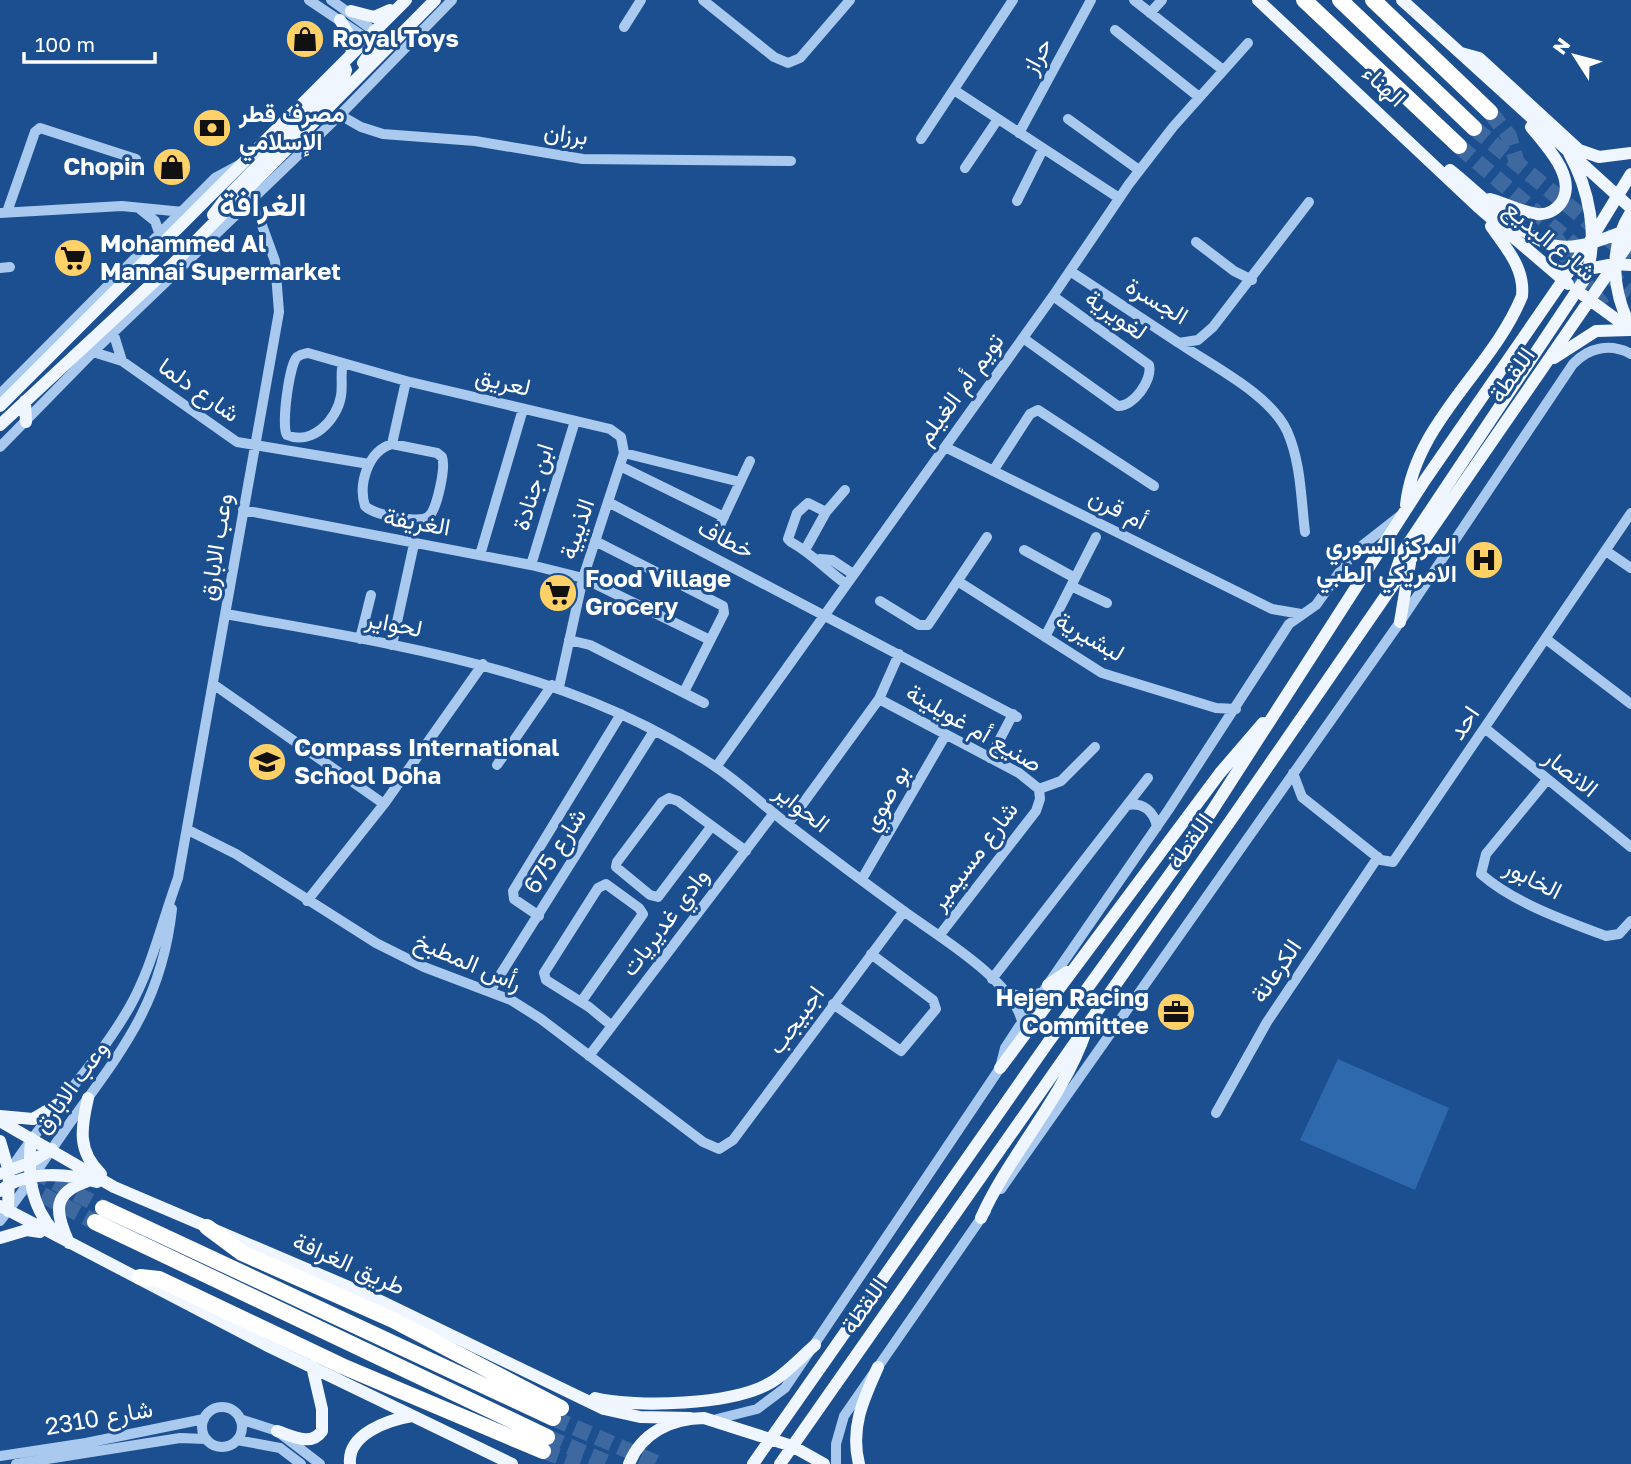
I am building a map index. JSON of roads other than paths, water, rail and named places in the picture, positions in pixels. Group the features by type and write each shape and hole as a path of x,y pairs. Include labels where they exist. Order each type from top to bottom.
{"highway":[{"name":"الهناء","path":"1304,0 1459,146"},
{"name":"الهناء","path":"1340,0 1474,128"},
{"path":"1373,0 1490,112"},
{"path":"103,1208 557,1413 393,1320 242,1253 207,1227"},
{"path":"95,1222 502,1418 545,1444 342,1366 159,1279 140,1277"}],"main road":[{"path":"209,229 212,217 226,198 344,76 349,35 345,15 379,16 401,0"},
{"path":"408,0 402,16 405,22 413,24"},
{"path":"0,406 408,0"},
{"path":"0,425 209,229 435,0"},
{"name":"الهناء","path":"1258,0 1397,130 1481,202"},
{"path":"1402,0 1413,5 1511,101 1631,210"},
{"path":"299,123 366,60 372,38"},
{"path":"1460,53 1479,58 1579,150 1599,158 1631,153"},
{"path":"1481,202 1539,214 1557,208 1566,192 1563,174 1551,153 1511,101"},
{"path":"1389,591 1402,553 1578,292 1588,268 1590,242 1587,198 1569,153"},
{"name":"اللقطة","path":"753,1464 1023,1077 1183,856 1405,513 1590,242 1631,174"},
{"path":"1481,202 1553,246 1590,242 1628,233"},
{"path":"1405,513 1410,483 1424,447 1522,296 1523,283 1519,268 1481,202"},
{"name":"شارع البديع","path":"1481,202 1562,280 1631,329"},
{"name":"اللقطة","path":"780,1464 1090,1017 1209,851 1614,264 1628,233 1631,210"},
{"path":"1562,280 1588,268 1614,264 1631,265"},
{"path":"1543,366 1596,331 1631,329 1619,300 1614,264"},
{"path":"134,314 136,297"},
{"path":"25,401 26,422"},
{"path":"1400,622 1410,561"},
{"path":"1000,1068 1230,759 1283,702"},
{"path":"1046,988 1076,966"},
{"path":"981,1218 1001,1178 1072,1065 1090,1017"},
{"path":"88,1098 81,1140 91,1165 114,1187"},
{"path":"0,1119 33,1119 60,1103"},
{"name":"طريق الغرافة","path":"0,1119 114,1187 370,1296 559,1389 624,1415 717,1419 792,1446 824,1464"},
{"path":"31,1138 29,1179 39,1212 64,1241"},
{"path":"0,1141 4,1181 3,1213 140,1277 312,1366 512,1464"},
{"path":"4,1181 52,1149"},
{"path":"4,1181 55,1174 114,1187"},
{"path":"64,1241 58,1207 62,1195 71,1187 91,1180"},
{"path":"0,1238 27,1230 64,1241"},
{"path":"559,1389 623,1403 735,1396 770,1383 815,1345"},
{"path":"277,1431 306,1440 314,1439 322,1431 321,1401 312,1366"},
{"path":"859,1464 855,1437 857,1418 878,1367"},
{"path":"349,1464 350,1452 361,1438 390,1421 412,1416"},
{"path":"629,1464 639,1444 653,1432 690,1418"}],"street":[{"path":"309,0 345,15"},
{"path":"331,0 372,38 391,45"},
{"path":"0,447 113,332 340,115 452,0"},
{"path":"624,27 641,0"},
{"path":"703,0 775,57 788,63 800,58 848,1"},
{"path":"921,139 1013,0"},
{"name":"حراز","path":"1019,133 1091,0"},
{"path":"1134,0 1223,70"},
{"path":"1150,13 1162,0"},
{"path":"1115,30 1199,97"},
{"name":"تويم أم الغيلم","path":"716,767 1053,296 1139,170 1248,43"},
{"path":"954,90 1119,198"},
{"name":"برزان","path":"340,115 361,127 383,134 475,141 583,159 791,161"},
{"path":"965,168 998,119"},
{"path":"1068,119 1139,170"},
{"path":"136,159 40,128 35,132 7,212 114,206 183,212"},
{"path":"1017,201 1043,149"},
{"path":"0,394 219,174 241,164"},
{"name":"وعب الابارق","path":"4,1181 31,1138 130,1007 147,968 175,885 188,830 279,312 279,278 252,198"},
{"name":"الجسرة","path":"1070,271 1179,343 1205,335 1250,283 1308,202"},
{"path":"138,208 150,215 160,235"},
{"path":"240,208 258,218"},
{"path":"1196,242 1250,283"},
{"name":"لغويرية","path":"1023,338 1118,406 1131,402 1148,378 1149,365 1053,296"},
{"name":"شارع دلما","path":"113,332 122,361"},
{"path":"1179,343 1257,396 1280,418 1297,463 1305,532"},
{"name":"اللقطة","path":"836,1464 836,1444 844,1416 1400,622 1573,365 1583,355 1600,348 1617,348 1631,354"},
{"name":"شارع دلما","path":"93,352 122,361 225,436 256,446 369,464"},
{"name":"لعريق","path":"273,352 297,357 308,353 406,382 617,432 624,443 624,453"},
{"path":"297,357 283,428 289,437 305,439 320,430 338,408 343,363"},
{"path":"392,444 406,382"},
{"path":"480,555 523,409"},
{"path":"993,471 1030,414 1038,410 1154,486"},
{"name":"ابن جنادة","path":"531,565 575,421"},
{"path":"304,453 305,439"},
{"path":"392,444 433,452 442,457 444,468 429,516 418,520 367,509 364,501 369,464 377,451 392,444"},
{"name":"أم قرن","path":"945,447 1272,609 1304,614"},
{"path":"724,517 620,466 624,453 740,482"},
{"path":"645,477 651,459"},
{"path":"714,538 750,461"},
{"name":"الذيبية","path":"497,765 556,686 583,578 620,466"},
{"path":"805,551 826,512 845,490"},
{"name":"خطاف","path":"608,502 825,613"},
{"path":"826,512 808,503 797,513 788,539 805,551 820,559 832,560 853,574"},
{"name":"الغريفة","path":"243,510 531,565 583,578 710,640"},
{"name":"اللقطة","path":"717,1419 757,1409 785,1388 1000,1068 1005,1048 1022,1021 1157,827 1293,619 1316,604 1354,552 1405,513"},
{"name":"احد","path":"1378,857 1389,862 1398,858 1631,513"},
{"path":"880,601 925,626 931,623 987,537"},
{"path":"1045,637 1096,537"},
{"path":"595,541 721,605 724,613 684,692"},
{"path":"393,645 414,544"},
{"path":"1024,550 1107,603"},
{"path":"1606,551 1631,568"},
{"path":"820,559 825,569 846,584"},
{"name":"لبشيرية","path":"959,582 1102,673 1211,707 1236,709"},
{"path":"360,639 372,595"},
{"path":"1272,609 1280,618 1282,635"},
{"path":"825,613 1015,716 990,758"},
{"name":"لحواير","path":"226,614 483,664 556,686"},
{"path":"1546,639 1631,704"},
{"path":"569,640 590,645 704,703"},
{"path":"788,824 879,699 899,654"},
{"path":"307,901 384,804 483,664"},
{"path":"214,684 384,804"},
{"name":"الحواير","path":"556,686 654,731 716,767 992,979 1008,993 1022,1021"},
{"name":"صنيع أم غويلينة","path":"879,699 1020,773 1040,794"},
{"path":"1211,707 1225,726"},
{"path":"538,916 514,900 513,891 608,738 618,713"},
{"name":"الانصار","path":"1486,729 1546,781 1631,847"},
{"name":"شارع 675","path":"490,991 654,731"},
{"name":"بو صوي","path":"862,879 945,736"},
{"path":"1040,794 1061,781 1095,747"},
{"path":"1293,773 1302,797"},
{"path":"992,979 1148,778"},
{"name":"الخابور","path":"1546,781 1486,854 1481,874 1493,884 1527,902 1606,936 1619,933 1631,921"},
{"path":"1138,792 1154,817 1157,827"},
{"name":"شارع مسيمير","path":"939,936 1036,811 1040,794"},
{"path":"1275,797 1288,794 1302,797 1378,857"},
{"path":"711,827 658,897 650,895 616,867 617,862 665,800 678,801 722,835 744,853"},
{"path":"1128,805 1169,809"},
{"name":"وادي غديريات","path":"589,1056 774,813"},
{"name":"رأس المطبخ","path":"188,830 236,854 307,901 396,954 490,991 541,1019 703,1142 719,1150"},
{"name":"الكرعانة","path":"1216,1113 1267,1022 1378,857"},
{"path":"585,1004 642,914 639,908 606,884 598,888 544,973 546,979 614,1024"},
{"name":"وعب الابارق","path":"3,1213 127,1046 142,1018 169,941 175,885"},
{"name":"اجبيجب","path":"719,1150 733,1140 904,911"},
{"path":"833,1004 901,1051 936,1009 930,998 871,954"},
{"path":"1008,993 1024,997 1046,988"},
{"path":"237,1440 242,1427 233,1410 212,1410 204,1419 202,1432 206,1439 222,1447 237,1440 280,1448 301,1464"},
{"name":"شارع 2310","path":"0,1456 100,1441 204,1419"},
{"path":"240,1419 277,1431 320,1464"},
{"name":"شارع 2310","path":"16,1464 180,1438 206,1439"}],"tunnel":[{"path":"1490,112 1509,136 1518,166"},
{"path":"1474,128 1631,257"},
{"path":"1459,146 1584,254"},
{"path":"1554,235 1573,268 1603,306"},
{"path":"1607,273 1631,293"},
{"path":"34,1171 103,1208"},
{"path":"21,1184 95,1222"},
{"path":"553,1418 659,1464"},
{"path":"547,1437 610,1464"},
{"path":"543,1451 580,1464"}],"place":[{"name":"Royal Toys","path":"305,39"},
{"name":"مصرف قطر الإسلامي","path":"212,128"},
{"name":"Chopin","path":"172,167"},
{"name":"Mohammed Al Mannai Supermarket","path":"73,258"},
{"name":"المركز السوري الامريكي الطبي","path":"1484,560"},
{"name":"Food Village Grocery","path":"558,593"},
{"name":"Compass International School Doha","path":"267,762"},
{"name":"Hejen Racing Committee","path":"1176,1012"}],"district":[{"name":"الغرافة","path":"263,205"}]}
